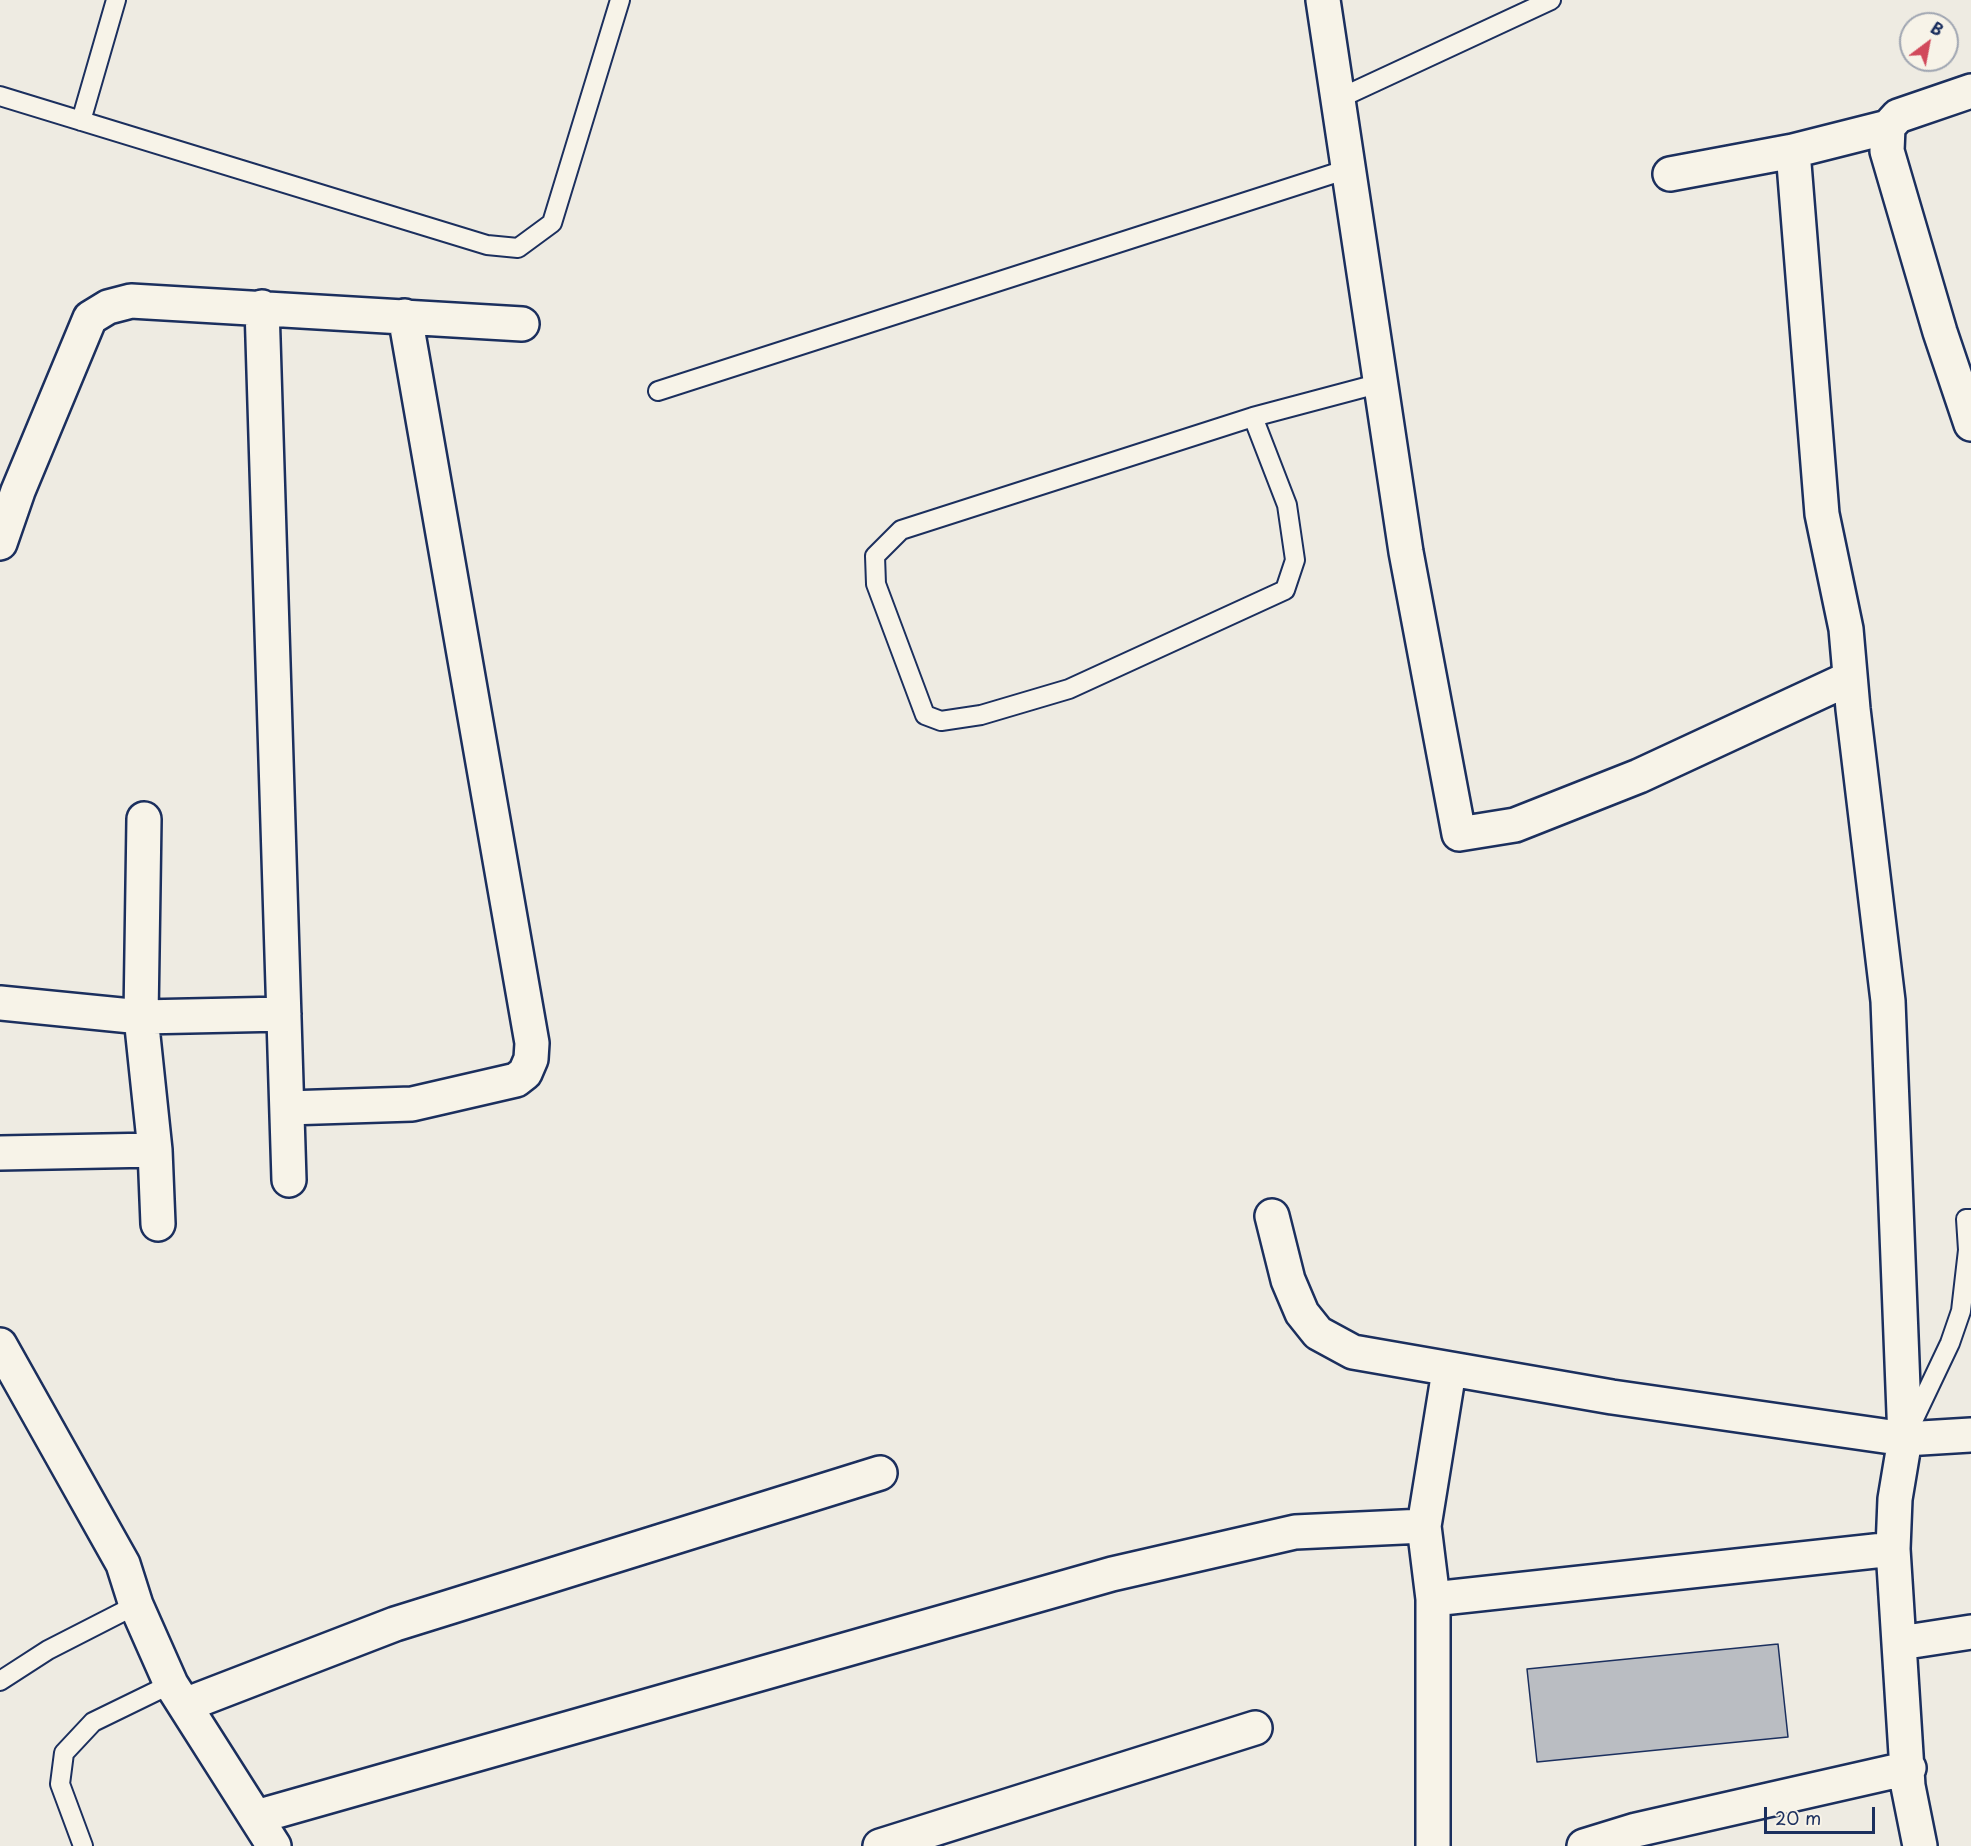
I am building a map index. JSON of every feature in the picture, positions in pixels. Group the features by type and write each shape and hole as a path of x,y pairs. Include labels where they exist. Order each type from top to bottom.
{"street":[{"path":"1323,0 1406,552 1459,834 1515,825 1639,776 1850,678"},
{"path":"1670,174 1793,151 1888,127 1898,116 1971,91"},
{"path":"1888,127 1887,151 1940,332 1971,424"},
{"path":"1793,151 1822,514 1846,629 1888,1001 1905,1440 1895,1498 1893,1549 1909,1768 1908,1786 1920,1846"},
{"path":"0,543 18,491 90,318 108,307 131,301 522,324"},
{"path":"262,307 289,1180"},
{"path":"287,1108 412,1104 516,1080 525,1073 531,1059 530,1031 405,316"},
{"path":"144,819 141,1017 155,1150 158,1224"},
{"path":"0,1003 141,1017 284,1014"},
{"path":"0,1153 155,1150"},
{"path":"1272,1216 1288,1280 1302,1313 1318,1333 1353,1352 1449,1371 1905,1440 1971,1435"},
{"path":"0,1345 123,1564 136,1605 178,1695 274,1846"},
{"path":"1433,1846 1433,1599 1424,1526 1449,1371"},
{"path":"178,1695 395,1624 880,1473"},
{"path":"256,1817 1112,1574 1295,1532 1424,1526"},
{"path":"1433,1599 1893,1549"},
{"path":"1900,1643 1971,1632"},
{"path":"880,1846 1255,1728"},
{"path":"1584,1846 1636,1830 1909,1768"}],"lane":[{"path":"81,121 116,0"},
{"path":"0,96 487,245 518,248 552,223 620,0"},
{"path":"1338,99 1551,0"},
{"path":"658,391 1348,169"},
{"path":"1253,417 1287,505 1295,560 1285,590 1068,689 981,715 941,721 925,715 876,584 875,556 901,530 1253,417 1381,383"},
{"path":"1905,1440 1919,1403 1937,1374 1961,1311 1968,1250 1966,1219 1971,1219"},
{"path":"0,1681 48,1650 136,1605"},
{"path":"82,1846 60,1784 64,1753 93,1722 178,1695"}],"building":[{"path":"1778,1644 1788,1737 1537,1762 1527,1669"}]}
